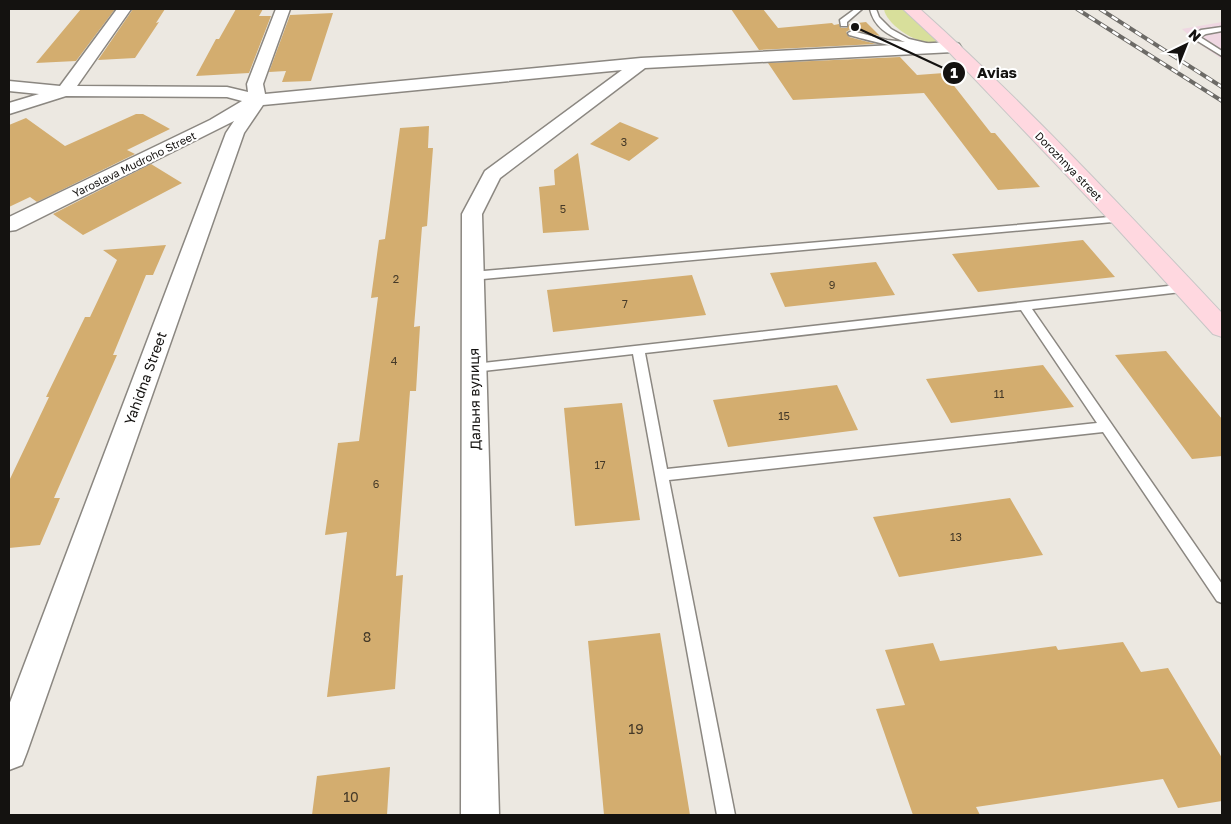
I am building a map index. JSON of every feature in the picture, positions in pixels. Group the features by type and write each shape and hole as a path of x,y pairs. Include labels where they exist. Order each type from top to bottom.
{"main road":[{"name":"Dorozhnya street","path":"910,9 953,47 1121,219 1222,328"}],"street":[{"path":"9,109 65,91 124,9"},
{"path":"257,100 255,84 283,9"},
{"path":"9,86 65,91 227,92 257,100 641,63 953,47"},
{"name":"Дальня вулиця","path":"480,815 472,214 492,175 641,63"},
{"name":"Yaroslava Mudroho Street","path":"9,225 216,124 257,100"},
{"name":"Yahidna Street","path":"9,752 235,133 257,100"}],"lane":[{"path":"844,24 843,22 860,9"},
{"path":"858,19 865,9"},
{"path":"873,9 874,17 886,29 911,42 930,46"},
{"path":"1222,29 1204,32 1195,37 1222,54"},
{"path":"869,31 888,39 930,46"},
{"path":"852,33 895,44 953,47"},
{"path":"472,276 1121,219"},
{"path":"474,368 1186,288"},
{"path":"1024,306 1222,596"},
{"path":"638,350 726,815"},
{"path":"662,475 1106,427"}],"shaded area":[{"path":"1222,22 1222,59 1198,43 1182,29"}],"green space":[{"path":"884,9 905,9 937,38 937,41 922,41 905,34 891,22"}],"building":[{"path":"81,9 115,9 76,61 36,63"},
{"path":"133,9 165,9 156,23 159,22 135,58 98,60"},
{"path":"236,9 263,9 259,16 271,16 249,73 196,76 216,39 219,39"},
{"path":"731,9 763,9 778,28 832,23 834,25 839,24 841,28 847,28 849,24 866,22 880,36 851,29 846,32 849,37 876,44 759,50"},
{"path":"333,13 311,81 282,82 286,71 269,72 290,15"},
{"path":"900,57 917,75 944,73 991,133 995,133 1040,187 998,190 924,93 793,100 768,63"},
{"path":"136,114 143,114 170,129 127,150 135,154 37,202 30,197 9,207 9,125 26,118 65,146"},
{"path":"620,122 659,138 629,161 590,144"},
{"path":"429,126 428,148 433,148 427,226 422,227 414,327 420,326 416,391 410,391 396,576 403,575 395,689 327,697 347,532 325,535 338,443 359,441 378,297 371,298 379,240 385,239 400,128"},
{"path":"578,153 589,230 543,233 539,187 555,185 554,170"},
{"path":"151,164 182,183 83,235 53,214"},
{"path":"1083,240 1115,277 978,292 952,254"},
{"path":"166,245 153,275 146,275 113,355 117,355 54,498 60,498 40,545 9,548 9,481 49,397 46,397 85,317 90,317 117,260 103,250"},
{"path":"876,262 895,295 785,307 770,273"},
{"path":"692,275 706,315 553,332 547,290"},
{"path":"1166,351 1222,419 1222,456 1192,459 1115,355"},
{"path":"1043,365 1074,407 951,423 926,379"},
{"path":"837,385 858,430 728,447 713,400"},
{"path":"622,403 640,520 575,526 564,408"},
{"path":"1010,498 1043,555 899,577 873,517"},
{"path":"660,633 690,815 604,815 588,641"},
{"path":"1123,642 1141,672 1168,668 1222,758 1222,801 1178,808 1163,779 976,807 980,815 913,815 876,709 905,705 885,650 933,643 940,661 1056,646 1058,650"},
{"path":"390,767 387,815 312,815 317,776"}],"railway":[{"path":"1077,9 1222,101"},
{"path":"1100,9 1222,87"}],"place":[{"name":"Avias","path":"855,27"}]}
